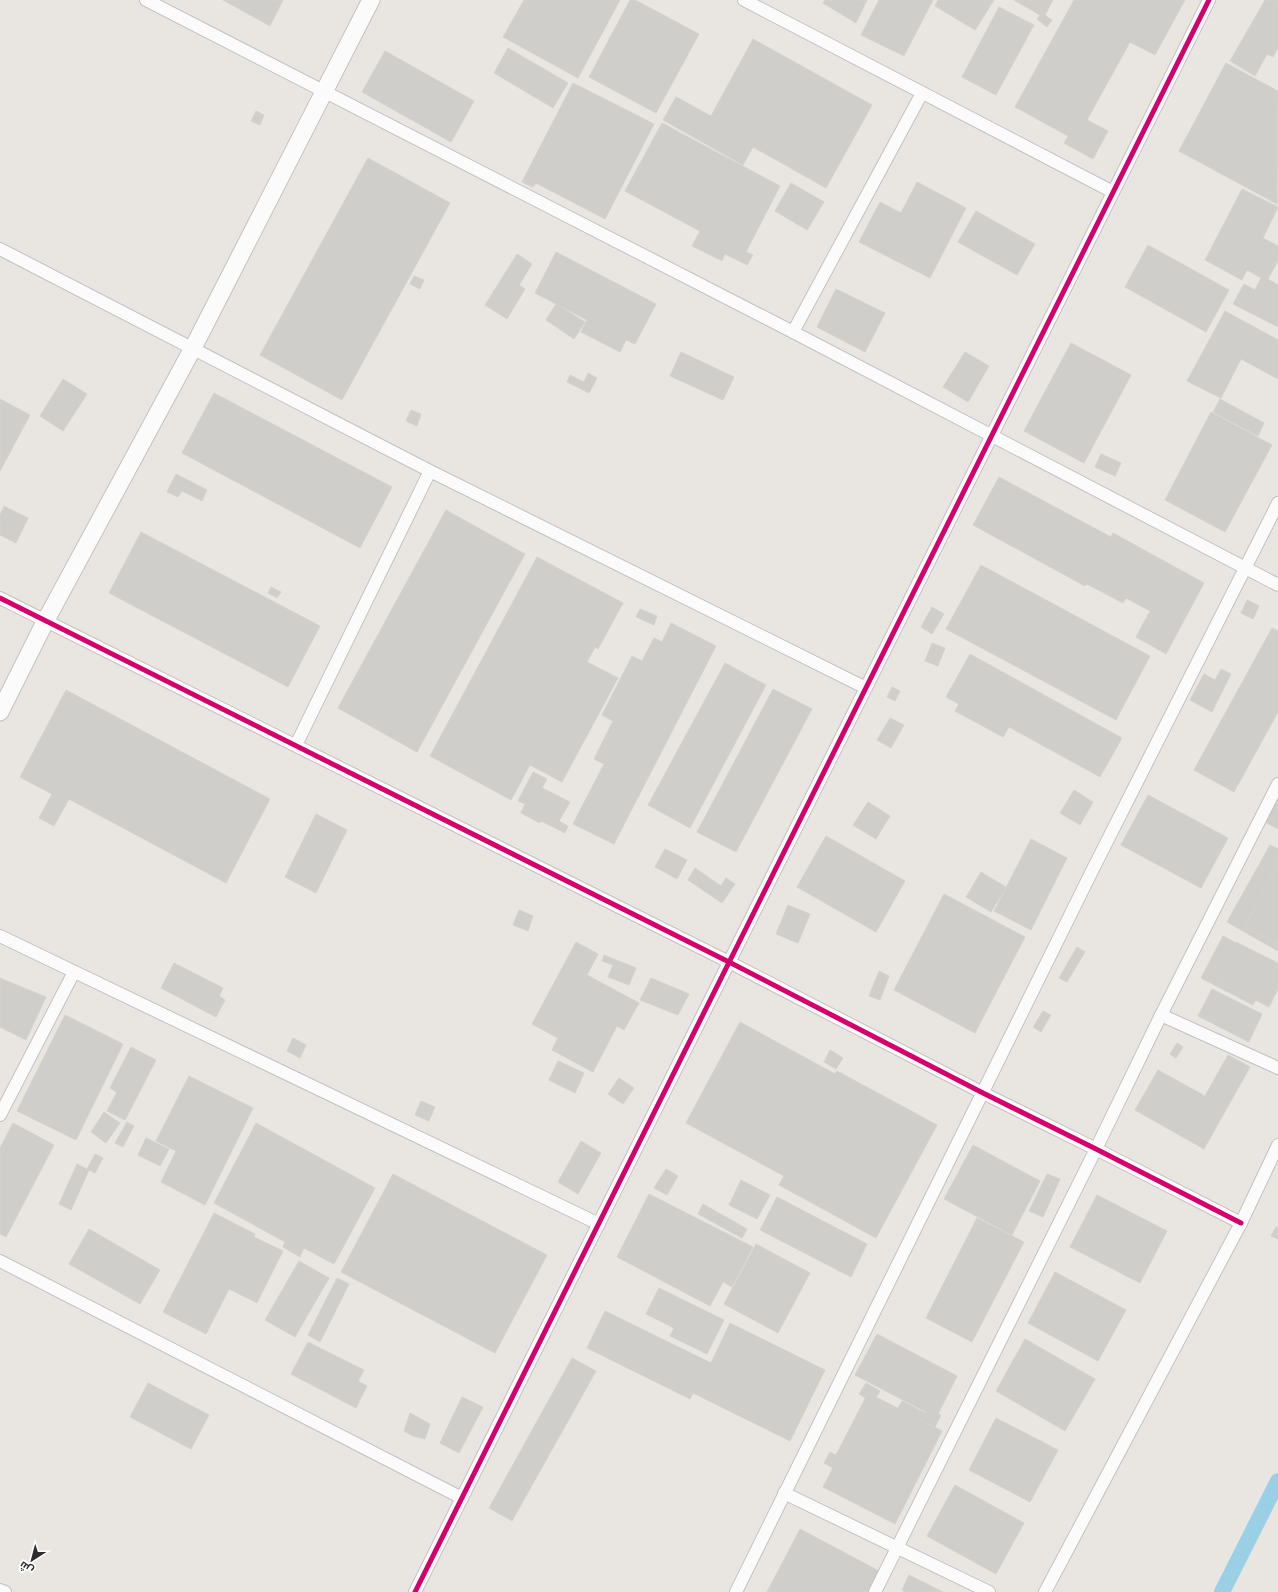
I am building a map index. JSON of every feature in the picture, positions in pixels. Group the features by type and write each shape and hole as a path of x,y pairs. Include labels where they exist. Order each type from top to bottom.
{"street":[{"path":"146,0 793,332 1278,585"},
{"path":"0,712 46,620 193,348 371,0"},
{"path":"744,0 1113,192"},
{"path":"415,1592 1209,0"},
{"path":"793,332 922,93"},
{"path":"0,249 430,471 866,688"},
{"path":"296,745 430,471"},
{"path":"736,1592 1090,875 1278,504"},
{"path":"0,598 729,962 983,1093 1240,1222"},
{"path":"874,1592 1096,1149 1161,1015 1278,784"},
{"path":"0,936 599,1224"},
{"path":"0,1115 74,972"},
{"path":"1161,1015 1278,1068"},
{"path":"1045,1592 1240,1222 1278,1145"},
{"path":"0,1261 462,1498"},
{"path":"784,1493 989,1592"},
{"path":"0,1590 5,1592"}],"building":[{"path":"223,0 283,0 270,26"},
{"path":"524,0 620,0 578,78 503,37"},
{"path":"630,0 635,0 699,34 656,113 589,77"},
{"path":"825,0 867,0 856,23 823,3"},
{"path":"879,0 933,0 904,56 861,35"},
{"path":"938,0 994,0 975,30 935,6"},
{"path":"1014,0 1053,0 1045,15 1052,20 1047,27 1037,19 1040,15"},
{"path":"1074,0 1185,0 1155,55 1130,42 1087,120 1108,131 1093,159 1064,143 1068,136 1015,107"},
{"path":"1265,0 1278,0 1278,48 1273,57 1267,54 1255,76 1230,61"},
{"path":"999,7 1034,25 996,95 962,77"},
{"path":"753,39 872,105 826,188 753,147 743,165 663,120 676,97 711,116"},
{"path":"508,48 568,83 553,108 494,73"},
{"path":"385,51 474,101 451,142 362,92"},
{"path":"1226,63 1278,91 1277,204 1179,151"},
{"path":"573,83 654,124 605,219 536,183 533,187 522,182"},
{"path":"256,111 264,115 260,125 251,121"},
{"path":"662,123 780,186 746,252 753,255 747,265 725,254 722,261 692,246 700,231 625,191"},
{"path":"368,158 450,203 342,400 260,355"},
{"path":"917,182 966,208 930,278 859,242 880,202 901,213"},
{"path":"791,183 824,202 807,230 775,211"},
{"path":"1242,189 1278,207 1263,238 1278,246 1278,261 1268,279 1278,285 1278,327 1233,304 1244,284 1255,290 1261,278 1247,270 1242,280 1205,260"},
{"path":"976,211 1035,244 1017,275 958,242"},
{"path":"1148,245 1229,290 1206,332 1125,287"},
{"path":"556,252 656,304 635,344 626,340 620,352 581,332 587,320 535,293"},
{"path":"517,254 532,264 519,285 525,289 507,319 485,305"},
{"path":"414,276 424,280 420,289 410,284"},
{"path":"836,289 885,313 865,352 817,327"},
{"path":"556,304 585,322 574,339 546,320"},
{"path":"1225,311 1278,340 1278,379 1241,359 1221,398 1187,381"},
{"path":"1071,343 1131,375 1084,463 1024,431"},
{"path":"681,352 734,377 723,400 670,376"},
{"path":"965,352 989,366 968,402 943,387"},
{"path":"588,373 597,378 589,393 567,382 570,375 584,382"},
{"path":"63,379 87,394 63,431 40,416"},
{"path":"214,393 392,487 360,548 182,453"},
{"path":"0,399 30,415 0,471"},
{"path":"1220,399 1264,423 1258,436 1213,412"},
{"path":"411,410 421,414 417,426 406,421"},
{"path":"1211,412 1272,445 1225,532 1165,500"},
{"path":"1101,454 1121,463 1115,476 1095,467"},
{"path":"176,474 207,490 202,501 182,491 178,497 167,492"},
{"path":"999,477 1111,537 1113,533 1204,583 1166,654 1136,637 1150,611 1126,598 1123,603 1087,584 1085,586 973,525"},
{"path":"4,506 28,518 16,543 0,535 0,515"},
{"path":"446,510 525,554 417,752 338,708"},
{"path":"141,532 320,626 288,687 109,593"},
{"path":"537,557 623,603 598,649 595,647 587,662 618,678 562,782 530,765 511,800 430,756"},
{"path":"981,565 1150,656 1116,720 946,629"},
{"path":"271,587 281,592 277,598 268,593"},
{"path":"1247,600 1259,606 1253,619 1241,613"},
{"path":"932,607 944,614 932,634 921,627"},
{"path":"640,609 657,616 654,625 636,617"},
{"path":"671,623 716,646 614,844 573,824 604,764 594,759 613,721 602,715 632,656 642,661 654,638 662,642"},
{"path":"1272,628 1278,631 1278,712 1234,792 1194,770"},
{"path":"932,643 945,648 938,666 925,661"},
{"path":"970,654 1122,738 1100,777 1009,727 1003,737 955,711 959,704 946,697"},
{"path":"725,663 766,685 690,828 648,805"},
{"path":"1221,669 1231,674 1212,712 1190,700 1204,674 1215,680"},
{"path":"892,687 900,691 895,701 887,697"},
{"path":"773,689 812,709 736,852 697,832"},
{"path":"66,690 270,799 226,883 69,799 54,826 39,818 52,794 20,777"},
{"path":"890,718 904,725 891,748 877,740"},
{"path":"533,772 547,779 542,788 570,802 559,821 568,826 565,833 541,821 540,823 521,813 525,804 518,801"},
{"path":"1074,790 1093,802 1080,825 1060,813"},
{"path":"1148,795 1228,838 1201,888 1121,845"},
{"path":"1278,795 1278,829 1265,822"},
{"path":"868,802 890,816 876,839 853,825"},
{"path":"316,814 347,830 316,893 285,877"},
{"path":"826,836 905,881 876,932 797,887"},
{"path":"1031,839 1067,858 1031,930 994,911"},
{"path":"1270,845 1278,849 1278,951 1227,922"},
{"path":"665,849 687,860 677,879 655,867"},
{"path":"1278,862 1278,944 1245,927"},
{"path":"695,868 721,886 726,878 735,884 722,903 688,880"},
{"path":"981,872 1006,887 991,912 966,897"},
{"path":"944,894 1025,937 975,1033 894,990"},
{"path":"788,905 810,914 798,943 776,934"},
{"path":"519,910 533,916 528,931 513,925"},
{"path":"1223,936 1277,965 1272,975 1270,974 1253,1005 1201,978"},
{"path":"576,942 598,954 587,975 639,1003 624,1030 617,1026 593,1072 552,1050 558,1038 532,1024"},
{"path":"1236,942 1278,963 1278,989 1269,1007 1216,980"},
{"path":"1077,947 1085,952 1067,982 1059,978"},
{"path":"604,955 636,968 629,985 608,977 613,965 602,961"},
{"path":"174,963 223,988 219,996 225,1000 216,1017 161,988"},
{"path":"879,971 889,976 880,1000 869,996"},
{"path":"0,978 46,997 26,1040 0,1027"},
{"path":"651,978 689,994 678,1015 640,1000"},
{"path":"1212,989 1262,1014 1249,1042 1198,1016"},
{"path":"1043,1011 1051,1015 1041,1032 1033,1027"},
{"path":"65,1015 123,1044 76,1140 17,1111"},
{"path":"740,1022 835,1074 837,1071 937,1125 876,1238 779,1185 784,1176 686,1123"},
{"path":"293,1038 306,1045 300,1058 287,1051"},
{"path":"1177,1043 1183,1047 1176,1058 1170,1054"},
{"path":"131,1047 156,1060 125,1120 107,1111 117,1092 110,1088"},
{"path":"830,1050 843,1058 836,1069 824,1062"},
{"path":"1228,1055 1250,1067 1204,1149 1135,1110 1158,1070 1205,1096"},
{"path":"558,1061 584,1073 575,1093 549,1080"},
{"path":"189,1076 253,1108 205,1205 161,1182 176,1151 156,1141"},
{"path":"619,1078 634,1088 623,1104 608,1094"},
{"path":"421,1101 435,1107 429,1121 415,1115"},
{"path":"104,1112 120,1123 106,1143 91,1132"},
{"path":"127,1122 134,1126 123,1147 115,1143"},
{"path":"13,1123 54,1145 6,1237 0,1234 0,1148"},
{"path":"256,1123 375,1188 334,1264 304,1248 300,1257 283,1247 285,1242 214,1203"},
{"path":"146,1138 169,1149 160,1166 138,1155"},
{"path":"581,1141 601,1153 578,1194 558,1182"},
{"path":"973,1145 1040,1181 1012,1235 944,1199"},
{"path":"95,1154 103,1158 95,1173 87,1169"},
{"path":"77,1164 89,1170 71,1210 59,1204"},
{"path":"666,1169 678,1176 667,1195 654,1188"},
{"path":"393,1174 547,1255 495,1353 341,1272"},
{"path":"1047,1174 1060,1179 1043,1217 1029,1211"},
{"path":"741,1180 770,1195 757,1219 729,1205"},
{"path":"649,1194 753,1247 732,1287 723,1282 710,1306 617,1257"},
{"path":"1097,1195 1167,1231 1140,1283 1070,1247"},
{"path":"777,1197 867,1244 851,1277 760,1230"},
{"path":"703,1204 747,1229 742,1238 698,1214"},
{"path":"214,1213 255,1234 254,1237 283,1251 257,1303 229,1289 206,1334 163,1312"},
{"path":"977,1218 1024,1242 972,1342 926,1318"},
{"path":"1276,1227 1278,1228 1278,1239 1271,1236"},
{"path":"89,1229 160,1270 140,1304 69,1264"},
{"path":"756,1244 810,1273 778,1333 724,1304"},
{"path":"299,1261 329,1278 295,1337 265,1320"},
{"path":"1055,1272 1126,1310 1098,1361 1028,1323"},
{"path":"337,1278 349,1284 320,1342 308,1335"},
{"path":"659,1288 724,1320 707,1354 670,1336 674,1328 646,1314"},
{"path":"605,1311 711,1363 730,1323 825,1370 790,1441 693,1393 690,1399 587,1348"},
{"path":"877,1334 957,1376 938,1414 941,1415 933,1431 896,1412 902,1401 925,1413 926,1412 855,1375"},
{"path":"1025,1339 1095,1379 1065,1431 996,1391"},
{"path":"308,1342 364,1370 358,1381 367,1386 356,1408 291,1374"},
{"path":"572,1358 596,1371 512,1521 489,1508"},
{"path":"148,1383 209,1415 191,1449 130,1417"},
{"path":"866,1383 880,1391 873,1403 859,1394"},
{"path":"868,1393 942,1431 895,1524 823,1487 833,1468 824,1463 830,1452 836,1455"},
{"path":"462,1397 483,1407 459,1453 440,1443"},
{"path":"410,1413 430,1424 425,1439 413,1436 404,1431"},
{"path":"996,1418 1058,1450 1030,1502 969,1470"},
{"path":"955,1485 1024,1523 996,1574 927,1536"},
{"path":"800,1529 881,1572 871,1592 767,1592"},
{"path":"909,1575 943,1592 905,1592 902,1590"}],"waterway":[{"path":"1222,1592 1278,1481"}],"cycle path":[{"path":"415,1592 1209,0"},
{"path":"0,598 729,962 983,1093 1241,1223"}]}
